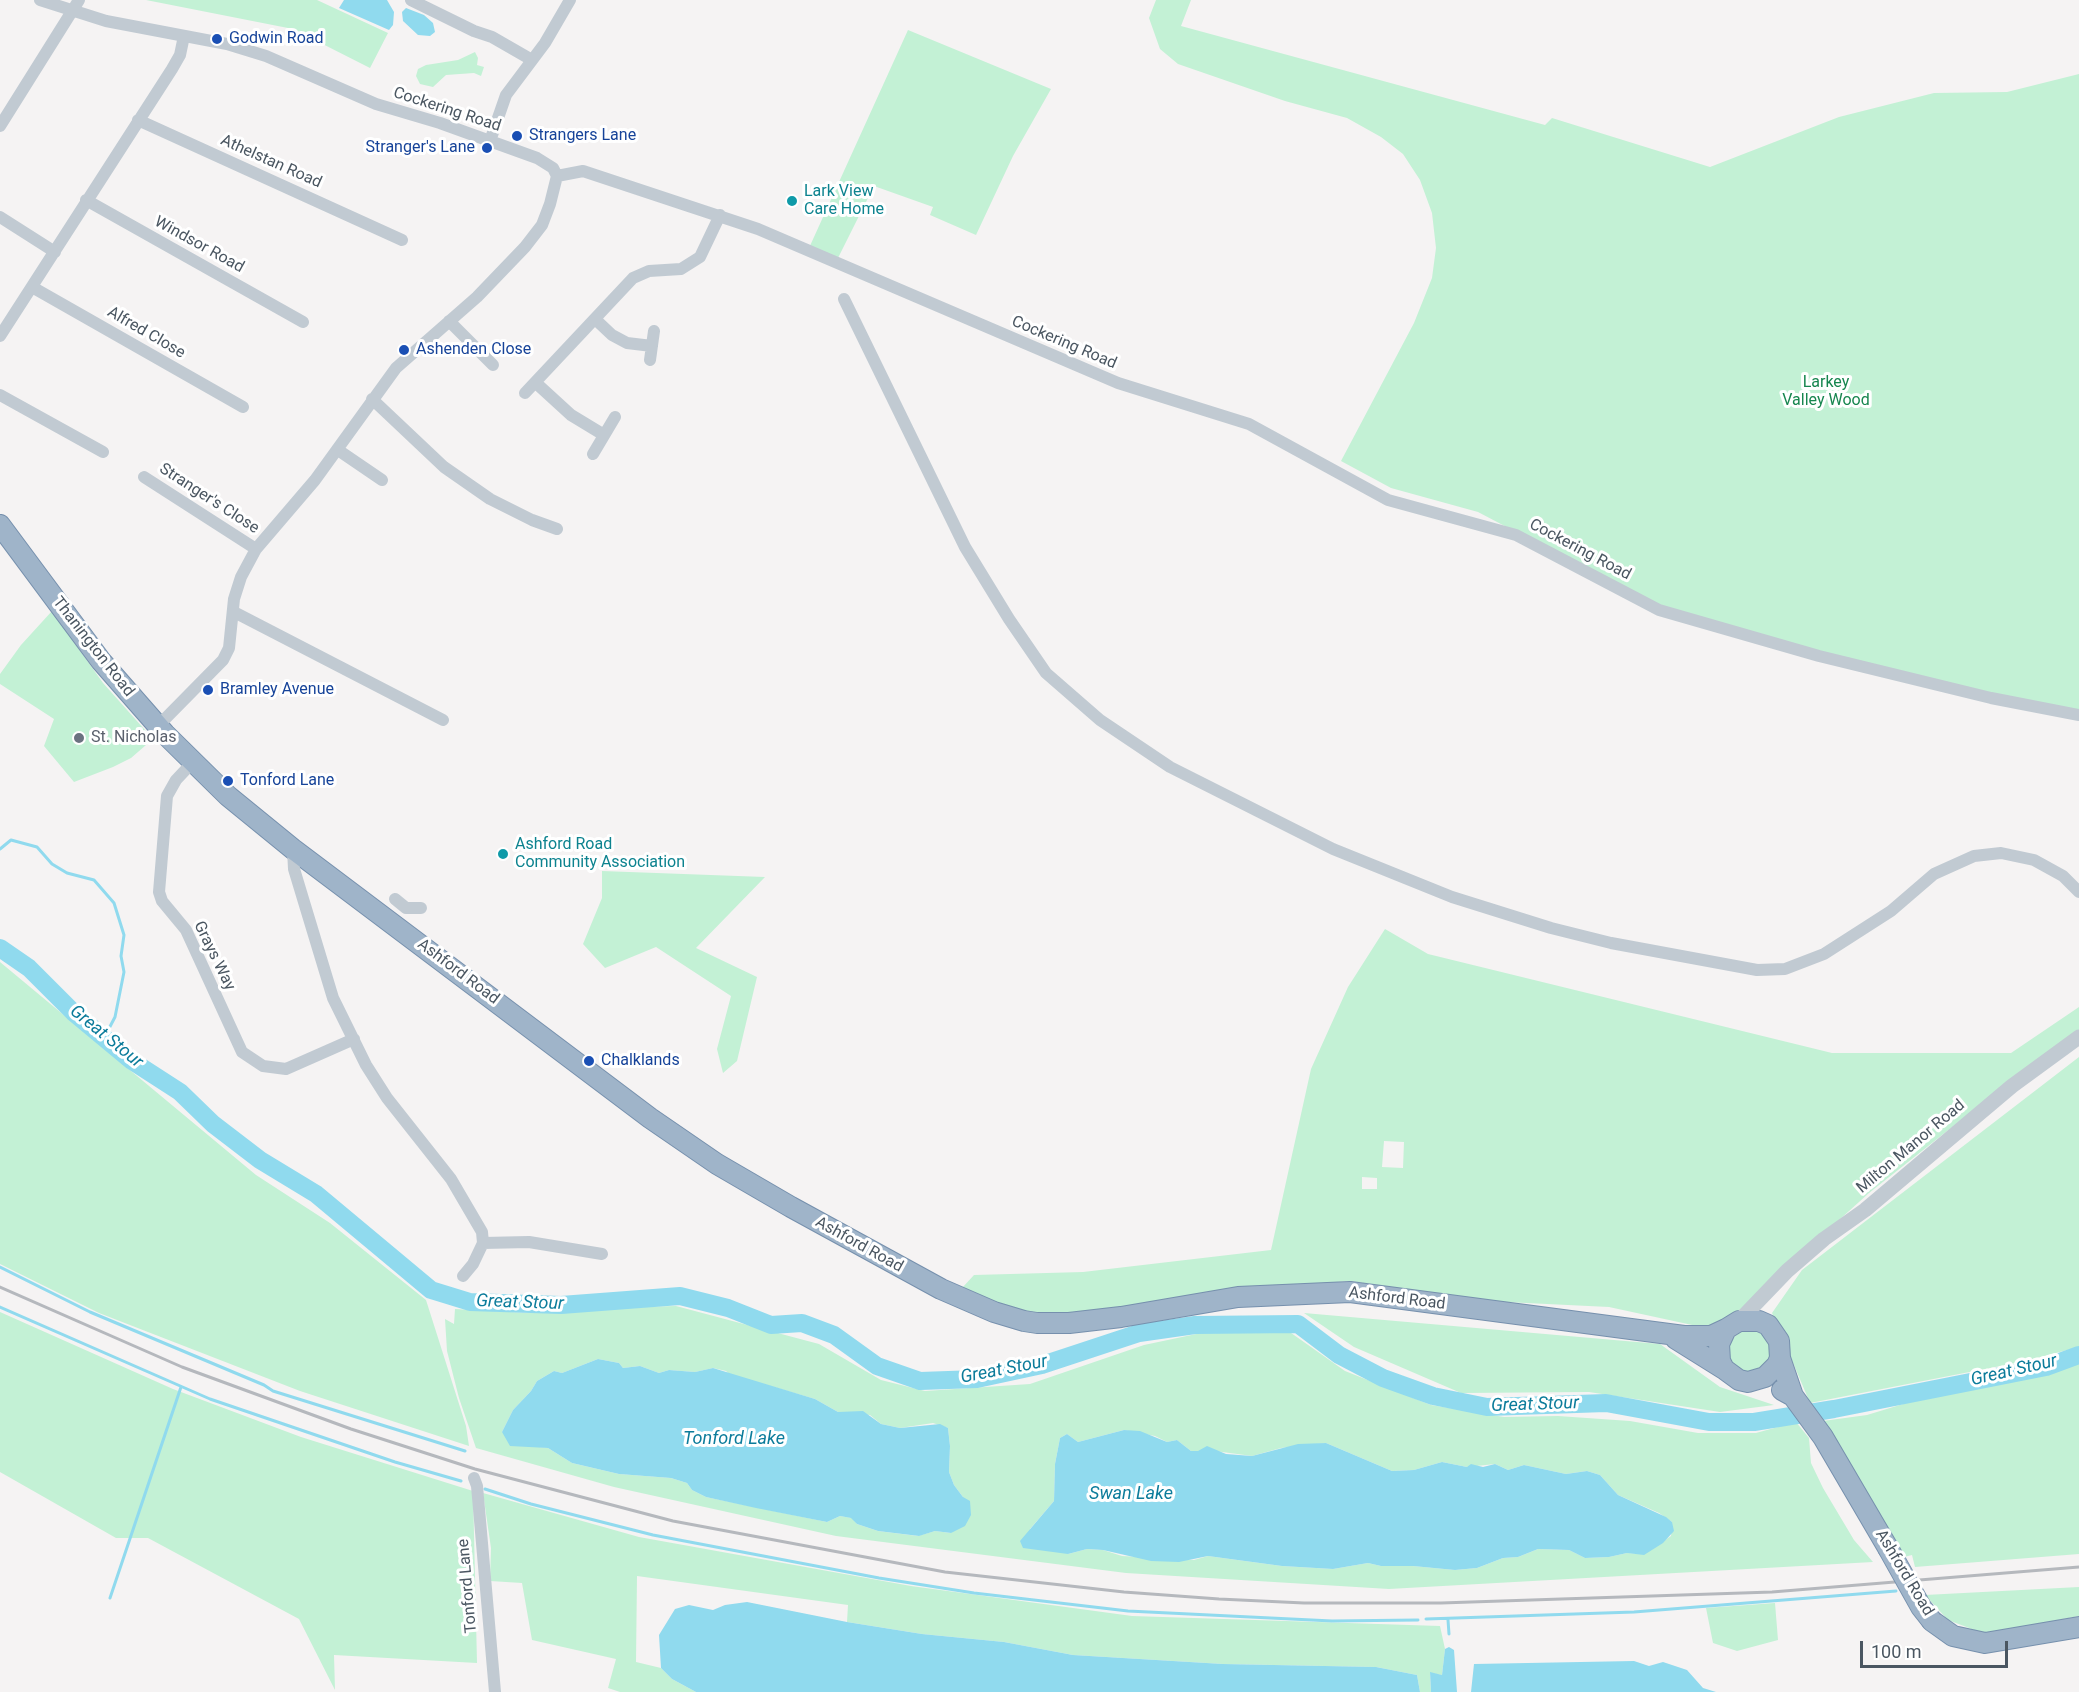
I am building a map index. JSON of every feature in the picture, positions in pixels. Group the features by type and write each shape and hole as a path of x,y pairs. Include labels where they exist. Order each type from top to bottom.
{"highway":[{"name":"Thanington Road","path":"0,525 101,661 192,763"},
{"name":"Ashford Road","path":"192,763 293,849 487,993 559,1052 717,1164 900,1267 994,1312 1024,1322 1069,1323 1121,1317 1238,1297 1350,1292 1702,1338 1733,1325"},
{"path":"1759,1321 1767,1325 1779,1341 1779,1358 1772,1372 1757,1380 1739,1380 1724,1369 1720,1361 1719,1344 1733,1325 1759,1321"},
{"name":"Ashford Road","path":"1662,1333 1685,1343 1724,1369"},
{"name":"Ashford Road","path":"1779,1358 1796,1400 1840,1465 1921,1607 1932,1621 1953,1636 1985,1643 2079,1627"},
{"name":"Ashford Road","path":"1757,1380 1775,1385 1796,1400"}],"street":[{"name":"Cockering Road","path":"40,0 77,5 106,21 184,36 266,56 376,104 545,162 557,176 583,171 720,216 843,265 1118,383 1249,424 1388,500 1516,535 1659,610 1819,656 1991,698 2079,715"},
{"path":"411,0 474,31 492,37 532,60"},
{"path":"489,141 506,95 532,60 570,0"},
{"path":"0,126 77,5"},
{"path":"0,336 180,55 184,36"},
{"name":"Athelstan Road","path":"138,120 402,240"},
{"path":"158,726 223,660 229,648 234,599 241,577 256,549 338,450 372,399 413,351 503,271 535,234 550,204 557,176"},
{"name":"Windsor Road","path":"86,200 298,319"},
{"path":"525,393 626,284 641,273 681,269 700,257 720,216"},
{"path":"0,217 54,252"},
{"name":"Alfred Close","path":"32,287 243,407"},
{"path":"844,299 965,547 1046,674 1100,720 1170,767 1333,849 1452,897 1551,928 1611,944 1757,970 1785,969 1824,954 1891,911 1934,874 1974,856 2001,854 2034,860 2063,876 2079,892"},
{"path":"595,319 612,336 627,343 652,346"},
{"path":"449,321 493,365"},
{"path":"650,360 654,331"},
{"path":"536,383 571,415 604,435"},
{"path":"0,395 85,450 102,452"},
{"path":"372,399 444,467 490,499 556,529"},
{"path":"593,454 615,417"},
{"path":"338,450 382,480"},
{"name":"Stranger's Close","path":"144,477 256,549"},
{"path":"234,612 442,720"},
{"name":"Grays Way","path":"192,763 176,780 167,796 159,892 162,901 186,930 242,1052 263,1066 286,1069 354,1039"},
{"path":"293,849 294,869 333,998 381,1090 462,1195 482,1232 483,1244 473,1264 463,1276"},
{"path":"395,899 406,908 421,908"},
{"name":"Milton Manor Road","path":"1733,1325 1824,1239 1865,1210 2003,1093 2079,1037"},
{"path":"483,1244 529,1242 579,1257 602,1254"},
{"path":"1767,1325 1765,1315 1770,1288"},
{"name":"Tonford Lane","path":"474,1478 477,1486 495,1692"}],"green space":[{"path":"146,0 317,0 388,33 370,68 293,29"},
{"name":"Larkey Valley Wood","path":"1156,0 1191,0 1181,26 1545,125 1552,118 1710,167 1839,117 1934,93 2007,92 2079,74 2079,711 1984,692 1820,653 1659,607 1478,512 1391,488 1341,461 1414,323 1432,278 1436,248 1432,213 1420,180 1403,154 1381,137 1347,118 1285,101 1178,64 1160,49 1149,18"},
{"path":"908,30 1051,89 1013,156 976,235 930,215 933,207 874,186 837,260 809,248"},
{"path":"475,52 478,58 477,65 484,67 481,76 474,73 446,75 433,87 420,84 416,76 418,69 426,65 458,60"},
{"path":"52,611 103,683 153,739 131,758 74,782 44,746 54,719 0,684 0,674 21,645"},
{"path":"602,871 765,877 696,948 757,977 737,1061 723,1073 717,1049 731,996 656,947 605,968 583,944 602,898"},
{"path":"1385,929 1428,954 1832,1053 2011,1053 2079,1007 2079,1032 2019,1074 1869,1193 1757,1294 1739,1314 1706,1328 1609,1307 1485,1301 1350,1281 1235,1290 1103,1314 1039,1315 1011,1309 962,1288 974,1275 1083,1272 1271,1250 1311,1069 1348,987","holes":["1384,1141 1404,1142 1403,1168 1382,1167","1362,1177 1377,1178 1377,1189 1362,1189"]},
{"path":"0,962 256,1175 330,1223 426,1300 466,1426 469,1446 300,1391 99,1313 0,1264"},
{"path":"2079,1057 2079,1347 2021,1362 1810,1403 1772,1313 1802,1270"},
{"path":"676,1306 819,1344 881,1380 925,1391 1030,1384 1144,1345 1201,1333 1284,1328 1345,1371 1431,1405 1504,1417 1558,1416 1630,1421 1698,1433 1756,1433 1796,1422 1809,1438 1811,1463 1823,1488 1854,1540 1873,1562 1389,1589 1126,1573 836,1536 614,1487 476,1448 459,1398 447,1351 445,1319 454,1324 455,1309 528,1313 555,1309","holes":["598,1359 619,1363 623,1368 640,1366 659,1373 669,1370 695,1372 713,1368 815,1399 838,1412 870,1415 881,1424 900,1428 933,1423 948,1428 949,1472 954,1485 963,1497 951,1533 935,1531 918,1536 878,1531 857,1524 852,1518 840,1516 827,1522 706,1497 692,1490 687,1483 671,1478 619,1474 572,1463 548,1448 531,1446 502,1432 513,1410 537,1381 554,1371 562,1373","1124,1430 1155,1436 1167,1442 1177,1440 1191,1451 1215,1451 1252,1456 1281,1448 1326,1443 1392,1471 1414,1470 1442,1462 1467,1467 1495,1464 1508,1470 1524,1465 1566,1474 1587,1471 1600,1475 1618,1495 1659,1513 1672,1522 1671,1536 1644,1554 1627,1553 1609,1557 1585,1558 1569,1550 1538,1549 1518,1557 1503,1558 1477,1568 1455,1570 1381,1566 1368,1563 1333,1569 1282,1566 1208,1556 1194,1560 1122,1556 1103,1550 1087,1549 1068,1554 1030,1529 1054,1501 1055,1464 1060,1438 1067,1434 1078,1442"]},
{"path":"0,1312 173,1389 301,1437 473,1491 477,1663 334,1655 335,1690 299,1619 148,1538 116,1538 0,1472"},
{"path":"1304,1313 1660,1344 1720,1387 1774,1405 1720,1412 1589,1392 1461,1393 1354,1347"},
{"path":"1750,1330 1758,1331 1765,1336 1770,1343 1770,1359 1765,1366 1758,1371 1750,1372 1742,1371 1735,1366 1730,1359 1729,1351 1730,1343 1735,1336 1742,1331"},
{"path":"2079,1362 2079,1554 1915,1567 1912,1555 1904,1557 1825,1428 1823,1421 1867,1415 1913,1401"},
{"path":"483,1493 639,1537 911,1586 1132,1616 1440,1626 1445,1649 1442,1675 1430,1673 1431,1692 1420,1692 1417,1675 1376,1667 1223,1664 1073,1655 1004,1642 922,1634 847,1622 848,1605 637,1576 636,1662 661,1668 672,1679 696,1692 620,1692 608,1688 616,1659 532,1640 522,1583 490,1581 491,1548"},
{"path":"2079,1587 2079,1616 1985,1634 1948,1620 1925,1595"},
{"path":"1775,1603 1778,1640 1737,1651 1713,1643 1706,1608"}],"water":[{"path":"344,0 387,0 394,12 393,25 389,30 339,8"},
{"path":"406,8 424,15 433,23 435,32 430,36 418,35 403,21 402,12"},
{"name":"Tonford Lake","path":"598,1359 619,1363 623,1368 640,1366 659,1373 669,1370 695,1372 713,1368 815,1399 838,1412 863,1411 881,1424 900,1428 940,1424 948,1428 949,1472 954,1485 963,1497 970,1501 971,1515 965,1526 951,1533 935,1531 919,1536 878,1531 857,1524 851,1518 840,1516 827,1522 706,1497 692,1490 687,1483 671,1478 619,1474 572,1463 548,1448 510,1446 502,1432 513,1410 537,1381 554,1371 562,1373"},
{"name":"Swan Lake","path":"1124,1430 1140,1431 1167,1442 1177,1440 1191,1451 1198,1451 1207,1446 1226,1454 1252,1456 1298,1444 1326,1443 1392,1471 1414,1470 1442,1462 1467,1467 1471,1464 1483,1467 1495,1464 1508,1470 1524,1465 1566,1474 1587,1471 1600,1475 1618,1495 1666,1517 1672,1522 1674,1531 1663,1543 1644,1555 1627,1553 1609,1557 1585,1558 1569,1550 1538,1549 1518,1557 1503,1558 1477,1568 1455,1570 1381,1566 1368,1563 1333,1569 1282,1566 1208,1556 1179,1562 1151,1561 1103,1550 1087,1549 1068,1554 1023,1548 1020,1541 1054,1501 1055,1464 1060,1438 1067,1434 1078,1442"},
{"path":"747,1602 847,1622 922,1634 1004,1642 1073,1655 1223,1664 1376,1667 1417,1675 1420,1692 696,1692 672,1679 661,1668 659,1635 675,1609 689,1605 713,1610 725,1605"},
{"path":"1449,1647 1454,1650 1457,1692 1431,1692 1430,1672 1442,1675 1445,1649"},
{"path":"1634,1661 1649,1666 1663,1662 1687,1670 1703,1688 1716,1692 1471,1692 1474,1664"}],"waterway":[{"path":"0,849 11,840 37,847 52,864 67,873 94,880 114,903 124,935 121,956 124,972 115,1017 104,1038"},
{"name":"Great Stour","path":"0,948 29,968 73,1012 132,1061 180,1092 213,1124 260,1160 316,1194 431,1290 470,1302 561,1305 680,1296 728,1308 771,1325 802,1323 834,1335 877,1366 920,1381 977,1379 1042,1365 1139,1333 1195,1325 1298,1324 1339,1355 1383,1378 1433,1396 1487,1407 1606,1403 1709,1422 1754,1422 1834,1409 2046,1367 2079,1355"},
{"path":"0,1267 90,1312 264,1385 273,1391 465,1451"},
{"path":"0,1307 210,1399 395,1462 461,1481"},
{"path":"110,1598 181,1387"},
{"path":"485,1489 531,1504 653,1535 879,1578 974,1593 1128,1611 1332,1621 1418,1620"},
{"path":"1426,1619 1634,1612 1896,1591"},
{"path":"1448,1620 1449,1634"}],"railway":[{"path":"0,1287 182,1367 351,1429 475,1469 673,1521 945,1572 1124,1592 1219,1599 1304,1603 1441,1603 1772,1592 2079,1567"}],"place":[{"name":"Godwin Road","path":"217,39"},
{"name":"Strangers Lane","path":"517,136"},
{"name":"Stranger's Lane","path":"487,148"},
{"name":"Lark View Care Home","path":"792,201"},
{"name":"Ashenden Close","path":"404,350"},
{"name":"Bramley Avenue","path":"208,690"},
{"name":"St. Nicholas","path":"79,738"},
{"name":"Tonford Lane","path":"228,781"},
{"name":"Ashford Road Community Association","path":"503,854"},
{"name":"Chalklands","path":"589,1061"}]}
